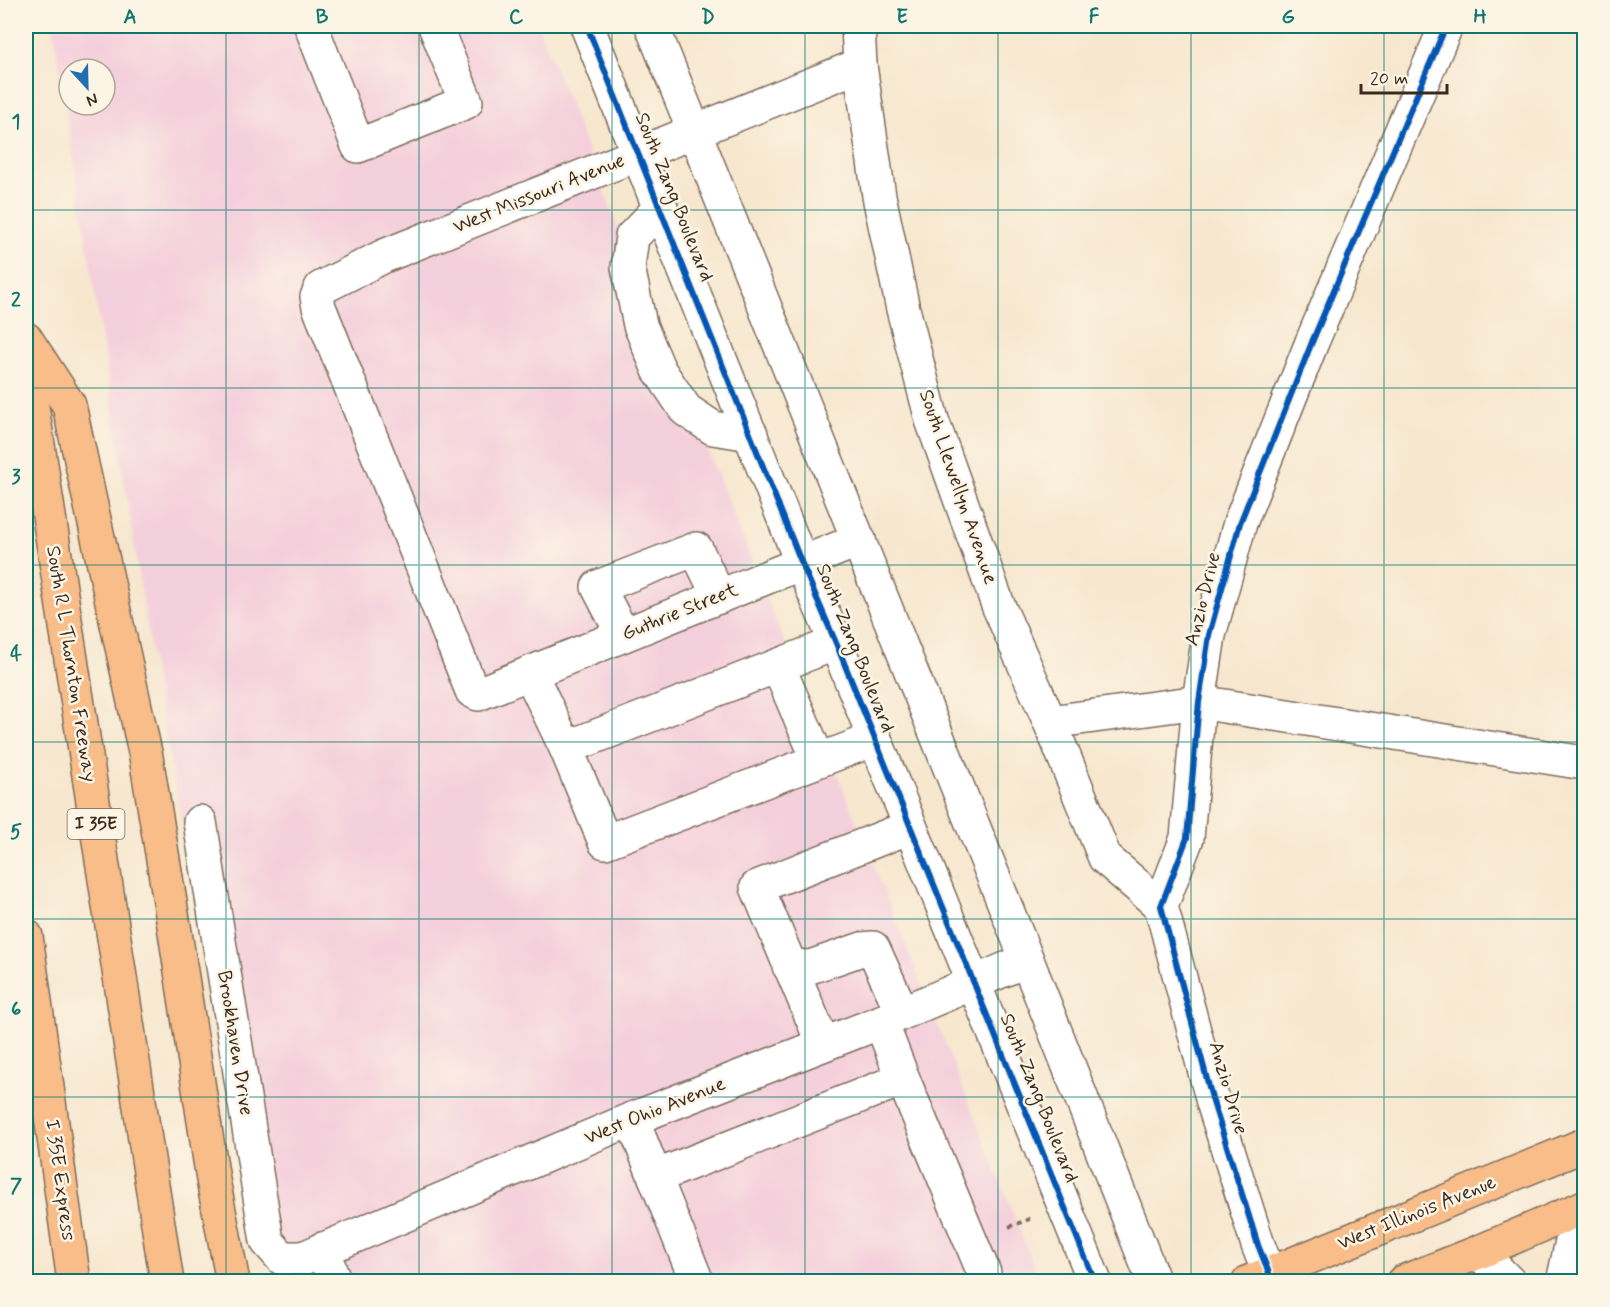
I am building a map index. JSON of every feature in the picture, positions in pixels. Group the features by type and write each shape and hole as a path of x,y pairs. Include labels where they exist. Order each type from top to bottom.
{"main road":[{"path":"26,339 69,405 72,416 146,757 213,1180 233,1281"},
{"name":"South R L Thornton Freeway","path":"26,367 167,1281"},
{"name":"I 35E Express","path":"26,936 74,1281"},
{"name":"West Illinois Avenue","path":"1259,1277 1584,1144"},
{"path":"1404,1281 1584,1207"}],"street":[{"path":"311,26 358,146 466,102 435,26"},
{"name":"South Zang Boulevard","path":"587,26 802,564 1095,1281"},
{"name":"South Zang Boulevard","path":"652,26 1028,960 1154,1281"},
{"name":"South Llewellyn Avenue","path":"858,26 860,65 879,196 903,309 932,420 998,605 1050,722 1105,858 1161,906"},
{"name":"Anzio Drive","path":"1259,1277 1258,1245 1213,1102 1161,906 1187,838 1199,702 1209,635 1240,523 1312,342 1446,26"},
{"name":"West Missouri Avenue","path":"516,678 478,694 472,691 320,308 317,297 321,288 384,256 860,65"},
{"path":"661,207 632,237 628,267 640,325 659,370 686,410 713,428 751,434"},
{"name":"Guthrie Street","path":"516,678 859,540"},
{"path":"623,635 598,587 696,549 719,597"},
{"path":"566,748 836,643"},
{"path":"778,666 813,761"},
{"path":"516,678 566,748 605,842 875,739"},
{"path":"1050,722 1199,702 1584,763"},
{"name":"Brookhaven Drive","path":"200,822 267,1241 282,1258"},
{"path":"823,1044 757,887 910,827"},
{"path":"789,966 810,968 862,949 873,948 891,1017 903,1079 984,1273 984,1281"},
{"name":"West Ohio Avenue","path":"282,1258 303,1258 632,1119 891,1017 1028,960"},
{"path":"655,1178 903,1079"},
{"path":"632,1119 697,1281"},
{"path":"1563,1281 1572,1240 1584,1226"},
{"path":"322,1249 335,1281"},
{"path":"1479,1252 1509,1281"}],"path":[{"path":"1009,1227 1034,1217"}],"shaded area":[{"path":"53,26 538,26 1040,1281 281,1281 235,1095 159,703 67,117 117,117 117,57 58,57"}],"cycle path":[{"path":"587,26 802,564 1095,1282"},
{"path":"1269,1273 1213,1102 1161,906 1187,838 1199,702 1209,635 1240,523 1312,342 1446,26"}]}
